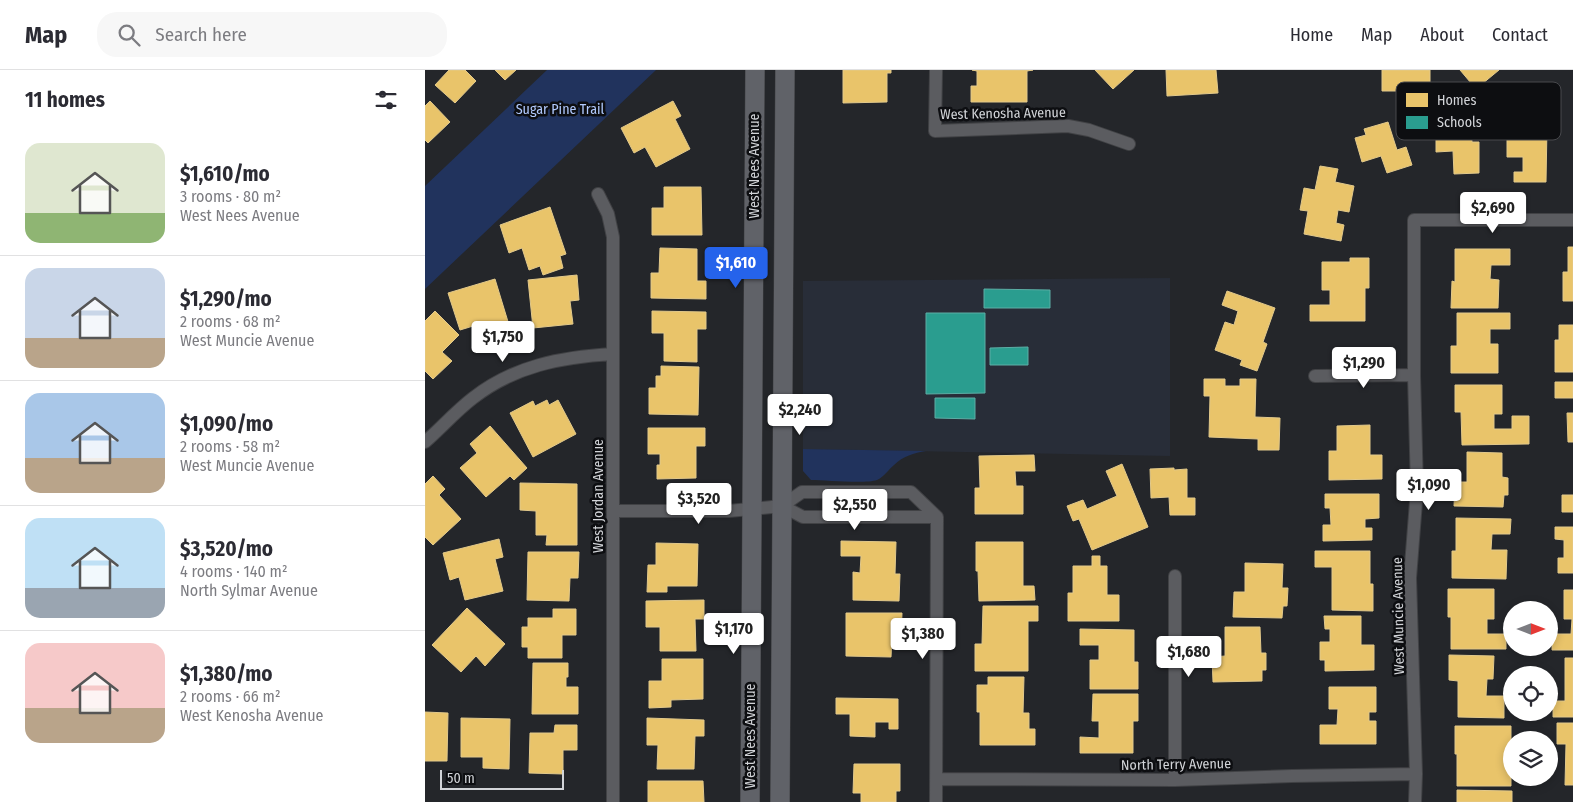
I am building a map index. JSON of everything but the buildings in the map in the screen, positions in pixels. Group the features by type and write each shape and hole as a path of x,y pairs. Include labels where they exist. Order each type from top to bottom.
{"main road":[{"name":"West Nees Avenue","path":"750,802 755,70"},
{"path":"781,802 785,70"}],"street":[{"name":"West Kenosha Avenue","path":"936,70 935,131 1068,126 1089,130 1129,144"},
{"name":"West Jordan Avenue","path":"598,194 608,214 613,237 613,802"},
{"name":"West Muncie Avenue","path":"1415,802 1416,774 1410,578 1417,489 1414,375 1414,220 1573,220"},
{"path":"425,442 472,398 496,382 519,371 551,362 584,356 613,354"},
{"path":"1315,376 1414,375"},
{"path":"614,511 728,511 782,506 802,492 911,492 937,517 935,802"},
{"path":"782,506 803,517 937,517"},
{"path":"1175,576 1175,780"},
{"name":"North Terry Avenue","path":"936,779 1175,780 1416,774"}],"shaded area":[{"path":"1170,278 1170,456 803,449 803,281"}],"green space":[{"name":"Sugar Pine Trail","path":"547,70 656,70 425,289 425,186"},
{"path":"803,449 926,451 901,459 877,480 855,482 811,480 803,471"}]}
